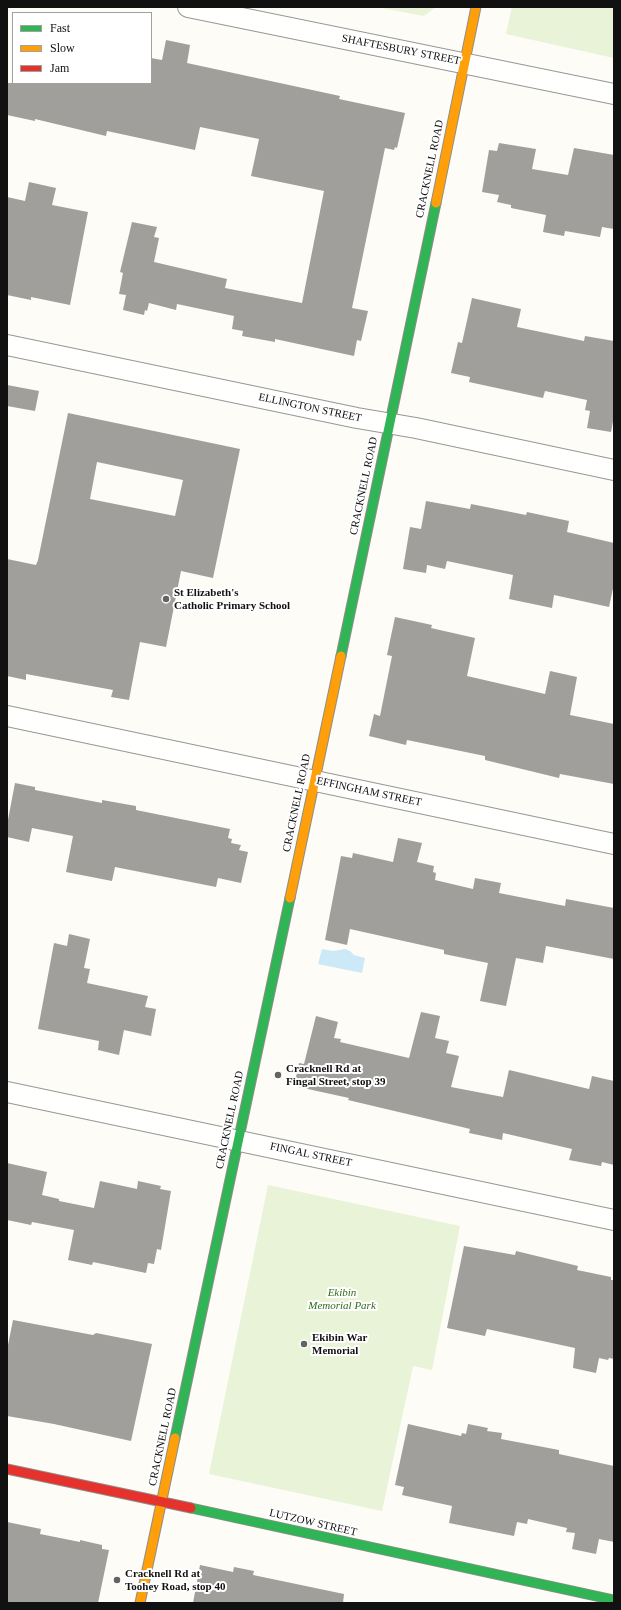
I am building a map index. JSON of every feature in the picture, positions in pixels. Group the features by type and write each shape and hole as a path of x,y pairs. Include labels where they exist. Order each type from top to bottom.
{"street":[{"name":"SHAFTESBURY STREET","path":"188,7 465,62 614,94"},
{"name":"CRACKNELL ROAD","path":"140,1603 390,424 476,7"},
{"name":"ELLINGTON STREET","path":"7,345 614,470"},
{"name":"EFFINGHAM STREET","path":"7,716 614,844"},
{"name":"FINGAL STREET","path":"7,1092 614,1220"},
{"name":"LUTZOW STREET","path":"7,1469 162,1501 364,1547 614,1600"}],"green space":[{"path":"376,7 436,7 424,16"},
{"path":"512,7 614,7 614,58 506,34"},
{"name":"Ekibin Memorial Park","path":"268,1185 460,1226 432,1370 413,1366 382,1511 209,1474"}],"water":[{"path":"322,949 333,951 345,949 354,955 365,958 362,973 318,964"}],"building":[{"path":"166,40 190,45 187,63 340,96 339,99 405,113 397,148 395,147 394,150 385,148 352,308 368,311 361,341 357,340 354,356 275,339 275,342 242,336 243,331 232,329 234,316 177,304 176,310 149,303 147,311 145,310 144,315 123,310 126,295 119,294 123,273 120,272 132,222 157,227 154,237 159,238 154,262 227,279 225,288 302,303 324,191 251,176 259,139 200,127 195,150 107,131 106,136 35,119 35,121 7,115 7,83 152,84 152,58 162,60"},
{"path":"499,143 536,149 532,169 568,175 574,148 614,155 614,229 602,227 600,237 565,231 564,236 543,232 546,215 511,208 511,205 497,202 499,195 482,192 489,150 497,151"},
{"path":"29,182 56,188 52,205 88,212 70,305 31,297 31,300 7,295 7,197 25,201"},
{"path":"472,298 521,309 517,327 584,341 585,336 614,341 614,416 611,432 587,428 590,411 585,410 587,400 545,391 543,398 469,382 470,377 451,373 458,342 462,343"},
{"path":"7,385 39,391 35,411 7,406"},
{"path":"68,413 240,449 213,578 181,571 166,647 140,642 129,700 111,697 113,690 26,674 26,680 7,676 7,559 36,565","holes":["97,462 183,480 175,516 90,499"]},
{"path":"426,501 470,509 471,504 526,515 527,512 569,521 567,532 614,543 614,584 609,607 554,595 552,608 509,599 513,575 447,561 445,569 427,565 426,573 403,569 410,527 421,529"},
{"path":"395,617 432,625 431,628 475,638 467,676 545,694 550,671 577,677 570,715 614,724 614,784 560,774 559,778 485,760 485,756 407,740 406,745 369,736 374,714 380,716 392,656 387,655"},
{"path":"15,783 35,787 35,790 102,803 102,800 136,806 136,810 230,829 228,838 232,839 231,843 241,845 239,850 248,852 241,883 218,878 216,887 115,867 112,881 66,872 73,836 32,828 29,842 7,837 7,825"},
{"path":"398,838 422,843 417,862 434,866 433,872 436,873 435,880 473,889 475,878 501,883 499,893 565,906 566,899 614,908 614,959 546,946 543,963 516,958 506,1006 480,1001 488,963 444,954 444,950 350,929 347,945 325,940 341,856 352,858 353,853 393,862"},
{"path":"69,934 90,939 84,968 90,969 87,983 148,996 145,1007 156,1009 151,1036 124,1030 119,1055 98,1050 99,1041 38,1029 54,943 67,946"},
{"path":"421,1012 440,1016 435,1038 449,1041 446,1053 459,1056 451,1087 503,1097 509,1070 589,1089 592,1076 614,1081 614,1165 602,1162 601,1166 569,1160 572,1149 503,1133 502,1140 469,1133 470,1129 348,1100 349,1098 294,1086 299,1063 304,1064 316,1016 338,1022 334,1038 341,1039 340,1042 409,1058"},
{"path":"7,1163 47,1172 42,1195 59,1199 59,1201 94,1208 100,1181 137,1189 138,1181 161,1186 160,1189 171,1191 161,1250 157,1249 154,1264 148,1263 146,1273 93,1262 92,1265 68,1260 74,1230 32,1222 31,1225 7,1220"},
{"path":"464,1246 515,1255 516,1251 578,1266 577,1270 611,1277 611,1280 614,1280 614,1359 609,1358 608,1360 599,1358 596,1373 573,1368 575,1348 487,1329 485,1336 447,1328"},
{"path":"13,1320 93,1335 96,1333 152,1344 131,1441 54,1424 7,1416 7,1350"},
{"path":"408,1424 461,1436 462,1433 466,1434 468,1424 488,1428 487,1431 502,1433 501,1439 559,1450 559,1454 614,1466 614,1542 599,1539 596,1554 572,1549 575,1533 566,1532 567,1528 528,1519 527,1524 517,1522 514,1536 449,1523 452,1506 402,1495 404,1487 395,1485"},
{"path":"7,1522 41,1529 40,1534 102,1545 102,1549 109,1550 98,1603 7,1603"},
{"path":"200,1565 233,1572 234,1567 254,1571 253,1575 344,1594 343,1603 193,1603"}],"traffic: fast":[{"path":"341,656 436,203"},
{"path":"175,1438 290,898"},
{"path":"191,1508 614,1600"}],"traffic: slow":[{"path":"436,203 476,7"},
{"path":"290,898 341,656"},
{"path":"140,1603 175,1438"}],"traffic: jam":[{"path":"7,1469 191,1508"}],"place":[{"name":"St Elizabeth's Catholic Primary School","path":"166,599"},
{"name":"Cracknell Rd at Fingal Street, stop 39","path":"278,1075"},
{"name":"Ekibin War Memorial","path":"304,1344"},
{"name":"Cracknell Rd at Toohey Road, stop 40","path":"117,1580"}]}
